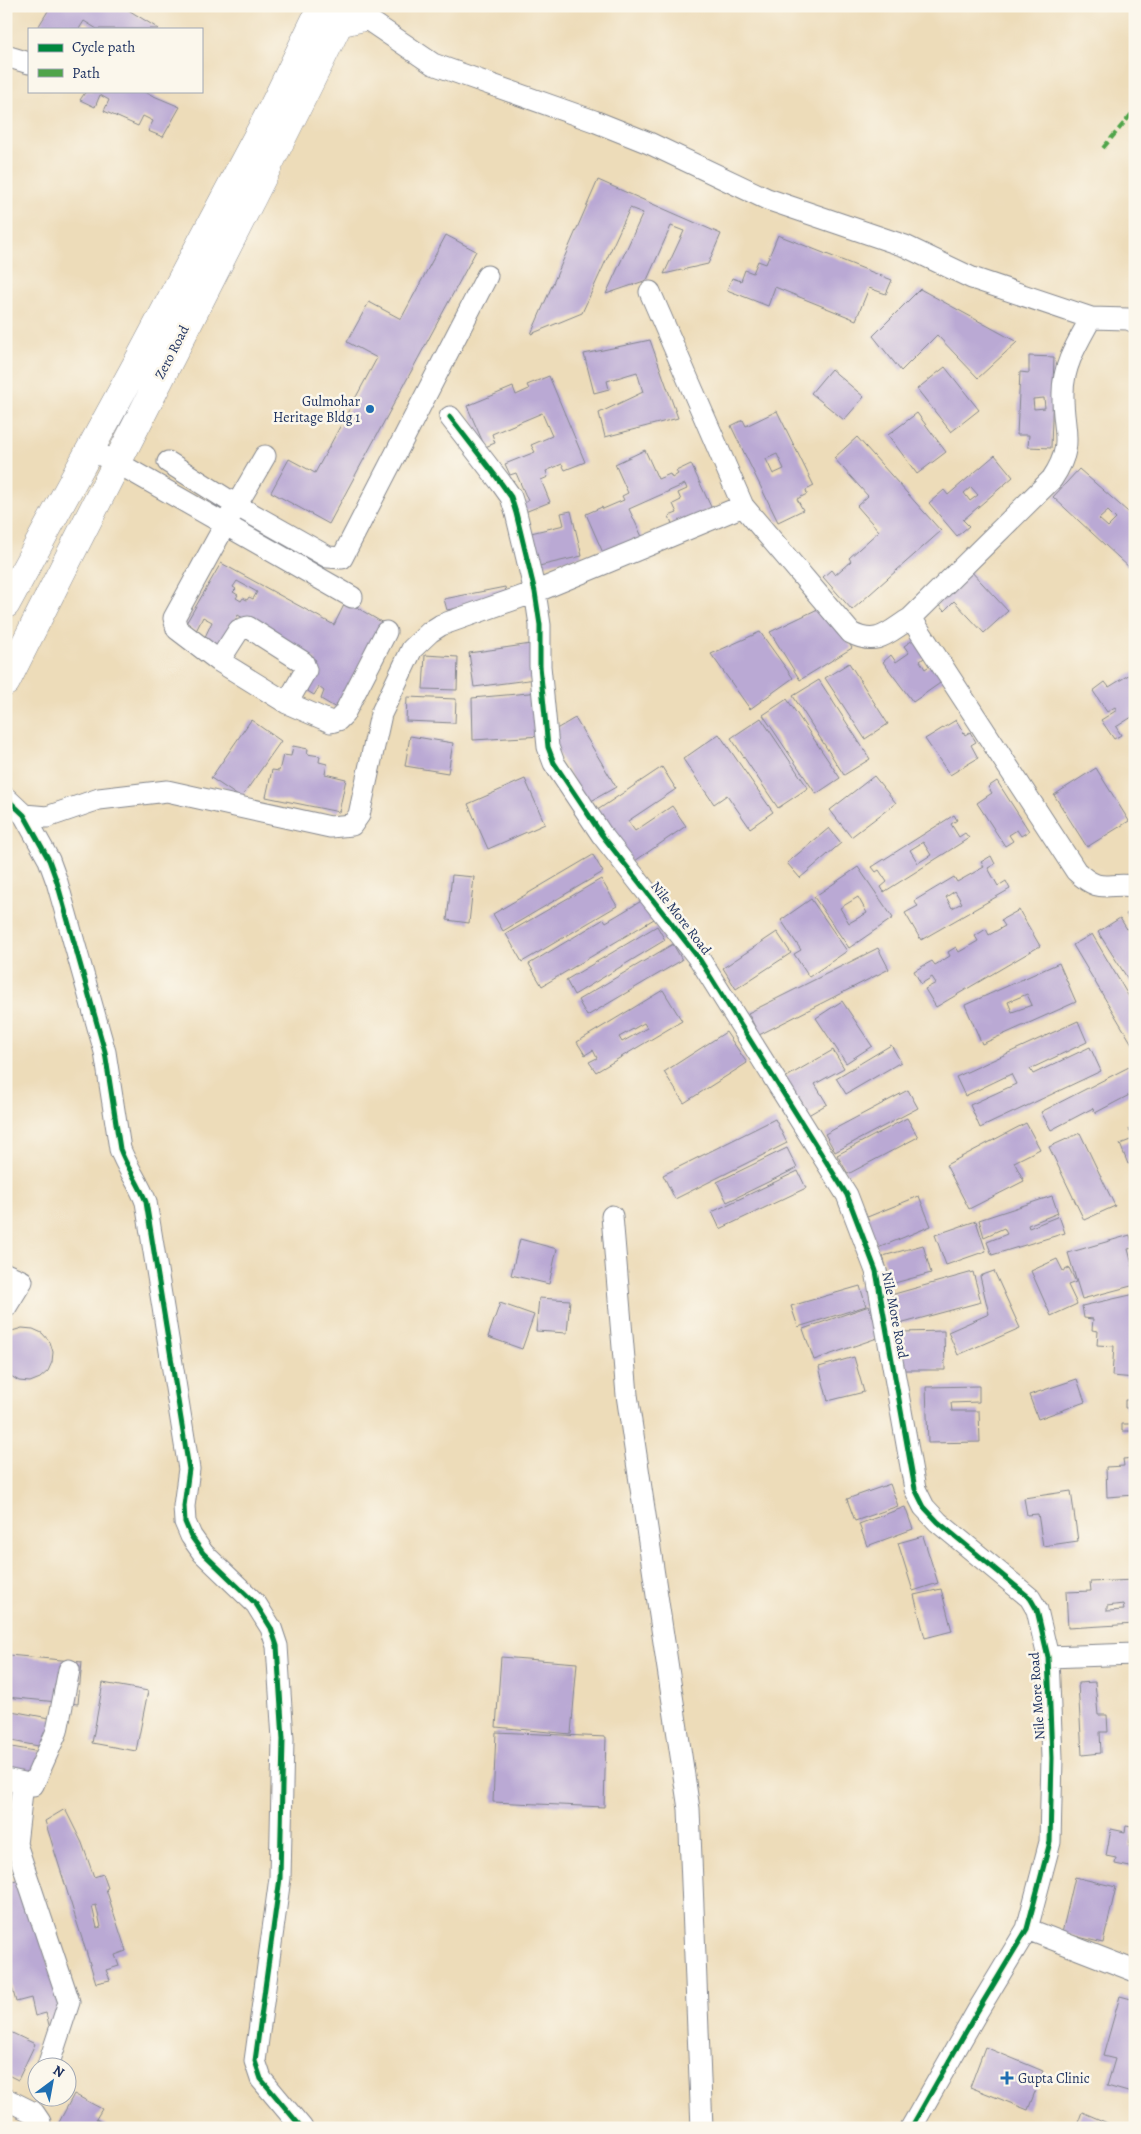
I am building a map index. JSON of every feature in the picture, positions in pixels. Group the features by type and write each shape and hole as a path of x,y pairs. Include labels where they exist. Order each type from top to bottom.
{"street":[{"name":"Zero Road","path":"6,604 90,450 278,122 336,12"},
{"path":"336,12 433,64 640,140 768,199 905,246 972,278 1091,318 1128,319 1135,322"},
{"path":"6,56 28,63"},
{"name":"Zero Road","path":"6,682 116,462 278,122"},
{"path":"168,462 236,505 328,557 342,558 487,276"},
{"path":"650,292 743,506 852,633 864,640 876,640 911,618 1052,479 1062,465 1067,447 1062,392 1067,362 1091,318"},
{"name":"Nile More Road","path":"450,418 511,497 516,513 535,592 540,625 540,666 548,747 554,763 602,835 700,960 840,1182 876,1271 914,1489 924,1507 938,1522 1030,1598 1037,1610 1048,1657 1052,1758 1050,1842 1027,1929 976,2012 911,2128"},
{"path":"90,450 116,462 352,598"},
{"path":"265,456 174,618 177,629 219,662 288,703 331,722 338,720 344,714 386,632"},
{"path":"24,815 47,817 99,799 167,790 330,827 352,825 359,815 381,714 412,649 430,632 441,625 535,592 743,506"},
{"path":"911,618 1076,871 1088,882 1101,887 1135,886"},
{"path":"219,662 239,630 248,627 303,662 306,670 288,703"},
{"path":"6,798 24,815 49,860 57,882 105,1052 120,1149 125,1163 142,1189 146,1202 189,1469 184,1506 185,1522 191,1536 203,1553 256,1604 264,1616 277,1646 283,1739 280,1878 256,2061 261,2079 302,2128"},
{"path":"612,1216 627,1395 689,1809 702,2128"},
{"path":"6,1274 22,1281 6,1307"},
{"path":"1048,1657 1135,1654"},
{"path":"51,2056 69,2002 16,1844 15,1781 32,1785 47,1755 56,1731 69,1670"},
{"path":"1027,1929 1135,1971"},
{"path":"6,2099 37,2112"}],"building":[{"path":"51,6 122,6 157,28 95,28 84,21 80,28 38,28"},
{"path":"85,92 144,92 180,107 163,137 148,131 153,121 143,116 138,126 104,111 109,100 100,95 95,107 80,100"},
{"path":"598,180 721,234 708,264 664,274 684,231 671,226 647,280 606,294 643,213 630,208 582,313 531,334"},
{"name":"Gulmohar Heritage Bldg 1","path":"446,235 476,251 329,524 271,492 289,459 315,473 377,358 347,342 369,302 401,319"},
{"path":"778,235 892,280 886,294 869,288 856,320 775,287 768,306 727,290 732,278 741,281 745,270 753,273 758,261 766,264"},
{"path":"920,289 1017,342 978,378 937,335 901,371 873,336"},
{"path":"650,340 678,418 605,437 599,413 643,392 637,372 607,381 609,389 594,393 584,354"},
{"path":"1029,356 1054,357 1051,448 1028,447 1029,435 1017,435 1020,372 1029,373","holes":["1044,398 1045,408 1034,409 1033,399"]},
{"path":"945,367 979,410 951,432 917,389"},
{"path":"831,369 864,397 844,420 811,393"},
{"path":"549,376 585,462 565,470 562,464 546,471 548,477 541,480 550,502 525,512 522,504 528,501 516,473 510,475 505,464 535,452 531,445 552,436 542,413 492,434 495,443 485,447 467,406 513,387 516,395 529,389 527,385"},
{"path":"777,411 814,486 806,490 807,494 797,499 803,510 778,522 731,426 743,420 746,426","holes":["777,454 784,469 773,474 766,459"]},
{"path":"917,413 946,452 917,474 888,435"},
{"path":"857,437 941,531 852,610 823,577 831,570 835,575 851,561 849,558 879,531 857,506 868,496 834,458"},
{"path":"645,450 658,479 670,474 672,478 678,474 676,471 691,464 712,509 673,526 669,516 677,513 673,504 681,500 678,493 687,489 685,484 629,509 644,541 607,562 586,514 624,500 622,496 628,493 615,464"},
{"path":"995,455 1013,477 963,520 969,526 957,536 929,503 944,490 948,495","holes":["971,487 978,495 970,501 964,493"]},
{"path":"1079,469 1135,518 1135,565 1131,569 1053,497","holes":["1108,511 1116,519 1108,527 1099,519"]},
{"path":"571,511 582,556 539,566 531,533 564,525 561,513"},
{"path":"221,563 334,625 346,601 383,623 336,708 321,699 324,691 319,687 314,695 301,687 316,660 238,615 220,647 204,639 212,622 203,617 196,631 185,625","holes":["237,581 257,592 253,599 249,597 247,600 243,598 241,601 236,598 238,595 233,592 236,589 233,587"]},
{"path":"969,569 1008,611 984,633 954,601 944,611 934,600"},
{"path":"505,587 507,598 447,610 444,599"},
{"path":"824,606 852,648 800,680 770,632"},
{"path":"760,632 793,678 750,709 711,654"},
{"path":"916,638 928,655 920,661 925,669 934,663 946,679 913,702 883,662 891,655 896,662 909,653 904,646"},
{"path":"531,644 536,679 474,687 469,653"},
{"path":"425,655 458,657 457,690 423,689"},
{"path":"849,663 888,724 865,739 825,678"},
{"path":"1135,671 1135,715 1116,727 1121,735 1114,739 1101,720 1117,710 1115,707 1107,712 1093,691 1105,682 1109,687"},
{"path":"819,680 870,759 844,775 793,696"},
{"path":"540,692 542,736 473,740 472,698"},
{"path":"407,697 456,699 455,723 406,721"},
{"path":"787,699 840,778 816,794 763,715"},
{"path":"575,718 616,787 586,804 548,734"},
{"path":"761,718 808,788 778,808 731,738"},
{"path":"251,720 281,741 241,798 211,778"},
{"path":"956,720 965,735 970,732 976,742 971,745 978,758 950,775 925,739"},
{"path":"719,734 773,812 750,828 727,795 714,804 683,759"},
{"path":"410,736 453,743 448,773 405,766"},
{"path":"293,746 308,749 307,754 320,756 319,762 327,764 325,774 346,779 339,812 266,797 272,770 279,771 283,755 291,756"},
{"path":"662,767 676,789 628,821 635,831 672,806 686,826 632,863 596,811"},
{"path":"1096,768 1129,821 1087,847 1054,795"},
{"path":"874,776 896,803 851,837 830,810"},
{"path":"525,779 545,824 488,849 468,804"},
{"path":"997,781 1029,831 1021,836 1017,830 1009,835 1013,841 1005,846 977,803 992,793 988,787"},
{"path":"954,815 957,820 951,824 959,837 965,833 969,838 884,892 881,887 887,882 879,870 876,872 872,867","holes":["923,842 931,855 918,863 910,850"]},
{"path":"829,828 841,843 800,878 787,863"},
{"path":"593,855 603,872 503,931 493,914"},
{"path":"991,856 995,864 988,868 998,886 1006,881 1010,889 921,940 905,913 918,906 914,901 954,877 957,882 984,867 981,862","holes":["955,891 962,903 952,908 946,897"]},
{"path":"858,867 893,918 849,948 814,897","holes":["858,897 867,913 849,923 840,908"]},
{"path":"452,875 474,877 469,923 447,920"},
{"path":"601,879 617,906 522,962 506,934"},
{"path":"811,899 847,951 809,977 794,954 801,950 781,920"},
{"path":"643,900 654,919 542,986 529,964 604,919 606,922"},
{"path":"1135,909 1135,927 1126,914"},
{"path":"1019,910 1040,946 936,1007 925,989 936,983 932,977 921,984 914,971 932,961 935,965 950,956 948,952 956,947 959,952 978,941 975,936 986,929 989,935 1005,926 1001,920"},
{"path":"1120,918 1135,942 1135,990 1098,932"},
{"path":"657,926 665,940 574,995 566,980"},
{"path":"777,932 791,953 736,989 723,968"},
{"path":"1092,934 1135,1007 1135,1049 1073,945"},
{"path":"673,944 682,960 587,1016 578,1000"},
{"path":"878,948 889,969 759,1035 748,1013"},
{"path":"1059,963 1076,1002 982,1044 965,1005","holes":["1027,994 1032,1005 1012,1012 1008,1002"]},
{"path":"663,990 682,1021 596,1072 589,1062 597,1058 593,1050 585,1055 577,1042","holes":["644,1023 647,1028 622,1042 619,1037"]},
{"path":"842,1001 872,1046 846,1063 816,1018"},
{"path":"1078,1021 1087,1042 1030,1069 1033,1074 1090,1047 1101,1071 980,1128 970,1105 1016,1084 1011,1074 965,1096 956,1077"},
{"path":"726,1032 747,1063 684,1103 664,1072"},
{"path":"891,1045 901,1062 846,1094 836,1078"},
{"path":"833,1050 844,1068 815,1084 827,1104 805,1117 783,1079"},
{"path":"1129,1067 1135,1078 1135,1092 1095,1113 1093,1108 1051,1130 1041,1112"},
{"path":"908,1090 918,1108 835,1152 825,1134"},
{"path":"907,1118 918,1137 848,1174 837,1155"},
{"path":"775,1119 787,1143 675,1199 663,1175"},
{"path":"1026,1123 1040,1149 1014,1162 1024,1181 969,1209 946,1165"},
{"path":"1135,1127 1135,1161 1128,1164 1120,1144 1133,1139 1129,1129"},
{"path":"1080,1133 1115,1206 1084,1220 1049,1147"},
{"path":"787,1148 797,1168 727,1202 717,1182"},
{"path":"798,1171 806,1188 720,1229 712,1212"},
{"path":"919,1196 931,1226 878,1248 865,1218"},
{"path":"1052,1196 1058,1213 1028,1225 1029,1228 1059,1216 1065,1233 992,1255 987,1242 1007,1234 1004,1228 984,1237 979,1220"},
{"path":"976,1221 986,1251 946,1265 935,1235"},
{"path":"1130,1235 1133,1248 1128,1249 1135,1276 1135,1285 1082,1299 1068,1253"},
{"path":"520,1239 557,1249 549,1284 511,1275"},
{"path":"923,1245 931,1273 891,1284 883,1256"},
{"path":"1057,1259 1063,1271 1069,1268 1076,1282 1068,1285 1077,1304 1051,1316 1031,1271"},
{"path":"994,1271 1020,1328 958,1355 948,1332 989,1314 980,1276"},
{"path":"973,1272 981,1302 896,1325 887,1296"},
{"path":"860,1286 866,1306 798,1327 791,1306"},
{"path":"1135,1294 1135,1378 1112,1376 1114,1346 1097,1345 1098,1331 1092,1330 1093,1319 1084,1318 1082,1306"},
{"path":"539,1298 570,1300 567,1333 536,1331"},
{"path":"500,1303 534,1315 522,1349 488,1337"},
{"path":"869,1306 880,1337 814,1360 803,1329"},
{"path":"22,1328 33,1329 42,1333 50,1342 53,1352 52,1362 48,1371 40,1378 30,1382 19,1381 6,1373 6,1337 12,1331"},
{"path":"944,1331 945,1370 902,1370 902,1332"},
{"path":"854,1357 864,1392 828,1401 819,1367"},
{"path":"1077,1379 1085,1402 1038,1419 1029,1395"},
{"path":"979,1386 979,1402 951,1403 952,1411 979,1411 980,1442 928,1443 926,1387"},
{"path":"1125,1400 1135,1400 1135,1431 1122,1431 1122,1424 1132,1424 1132,1408 1125,1408"},
{"path":"1135,1458 1135,1495 1107,1497 1106,1467 1124,1466 1123,1459"},
{"path":"890,1484 898,1506 855,1521 847,1499"},
{"path":"1071,1491 1078,1541 1043,1546 1038,1514 1027,1515 1024,1498"},
{"path":"905,1507 913,1529 867,1546 859,1524"},
{"path":"923,1536 938,1583 913,1591 898,1543"},
{"path":"1135,1580 1135,1624 1068,1628 1066,1592 1091,1591 1090,1582","holes":["1123,1604 1124,1610 1107,1611 1107,1606"]},
{"path":"941,1589 952,1631 925,1638 914,1595"},
{"path":"9,1655 82,1662 78,1704 6,1697"},
{"path":"501,1657 577,1663 571,1734 496,1727"},
{"path":"1095,1682 1098,1715 1107,1715 1108,1732 1100,1732 1101,1753 1082,1755 1078,1683"},
{"path":"103,1683 148,1691 136,1751 92,1743"},
{"path":"1133,1707 1135,1707 1135,1768 1133,1768"},
{"path":"6,1710 65,1721 60,1750 6,1740"},
{"path":"496,1732 606,1737 604,1807 493,1802"},
{"path":"6,1746 40,1752 34,1788 6,1783"},
{"path":"65,1809 82,1843 94,1877 103,1874 126,1951 115,1955 119,1966 106,1970 110,1980 96,1983 45,1821","holes":["96,1905 101,1927 97,1928 92,1906"]},
{"path":"1126,1826 1132,1827 1129,1847 1135,1848 1135,1868 1115,1864 1116,1858 1106,1856 1111,1829 1125,1832"},
{"path":"1075,1877 1116,1887 1103,1943 1062,1933"},
{"path":"24,1878 65,2024 50,2029 46,2013 35,2016 31,1998 16,2002 9,1976 6,1977 6,1893 11,1891 9,1882"},
{"path":"1120,1996 1135,2000 1135,2094 1107,2086 1115,2059 1103,2056"},
{"path":"6,2030 35,2044 18,2080 6,2074"},
{"path":"985,2047 1043,2071 1028,2110 970,2087"},
{"path":"78,2096 102,2109 96,2119 112,2128 56,2128 68,2106 78,2106"},
{"path":"1082,2112 1119,2128 1076,2128"}],"marked path":[{"path":"1103,148 1135,110"}],"cycle path":[{"path":"450,417 511,497 516,513 535,592 540,625 540,666 548,747 554,763 602,835 700,960 847,1195 876,1271 915,1489 924,1507 938,1522 1030,1598 1037,1610 1048,1657 1052,1758 1050,1842 1027,1929 911,2128"},
{"path":"6,798 24,815 49,860 57,882 105,1052 120,1149 146,1202 189,1469 184,1506 185,1522 191,1536 203,1553 256,1604 271,1628 277,1646 283,1739 280,1878 255,2061 261,2079 302,2128"}],"place":[{"name":"Gulmohar Heritage Bldg 1","path":"370,409"},
{"name":"Gupta Clinic","path":"1007,2078"}]}
